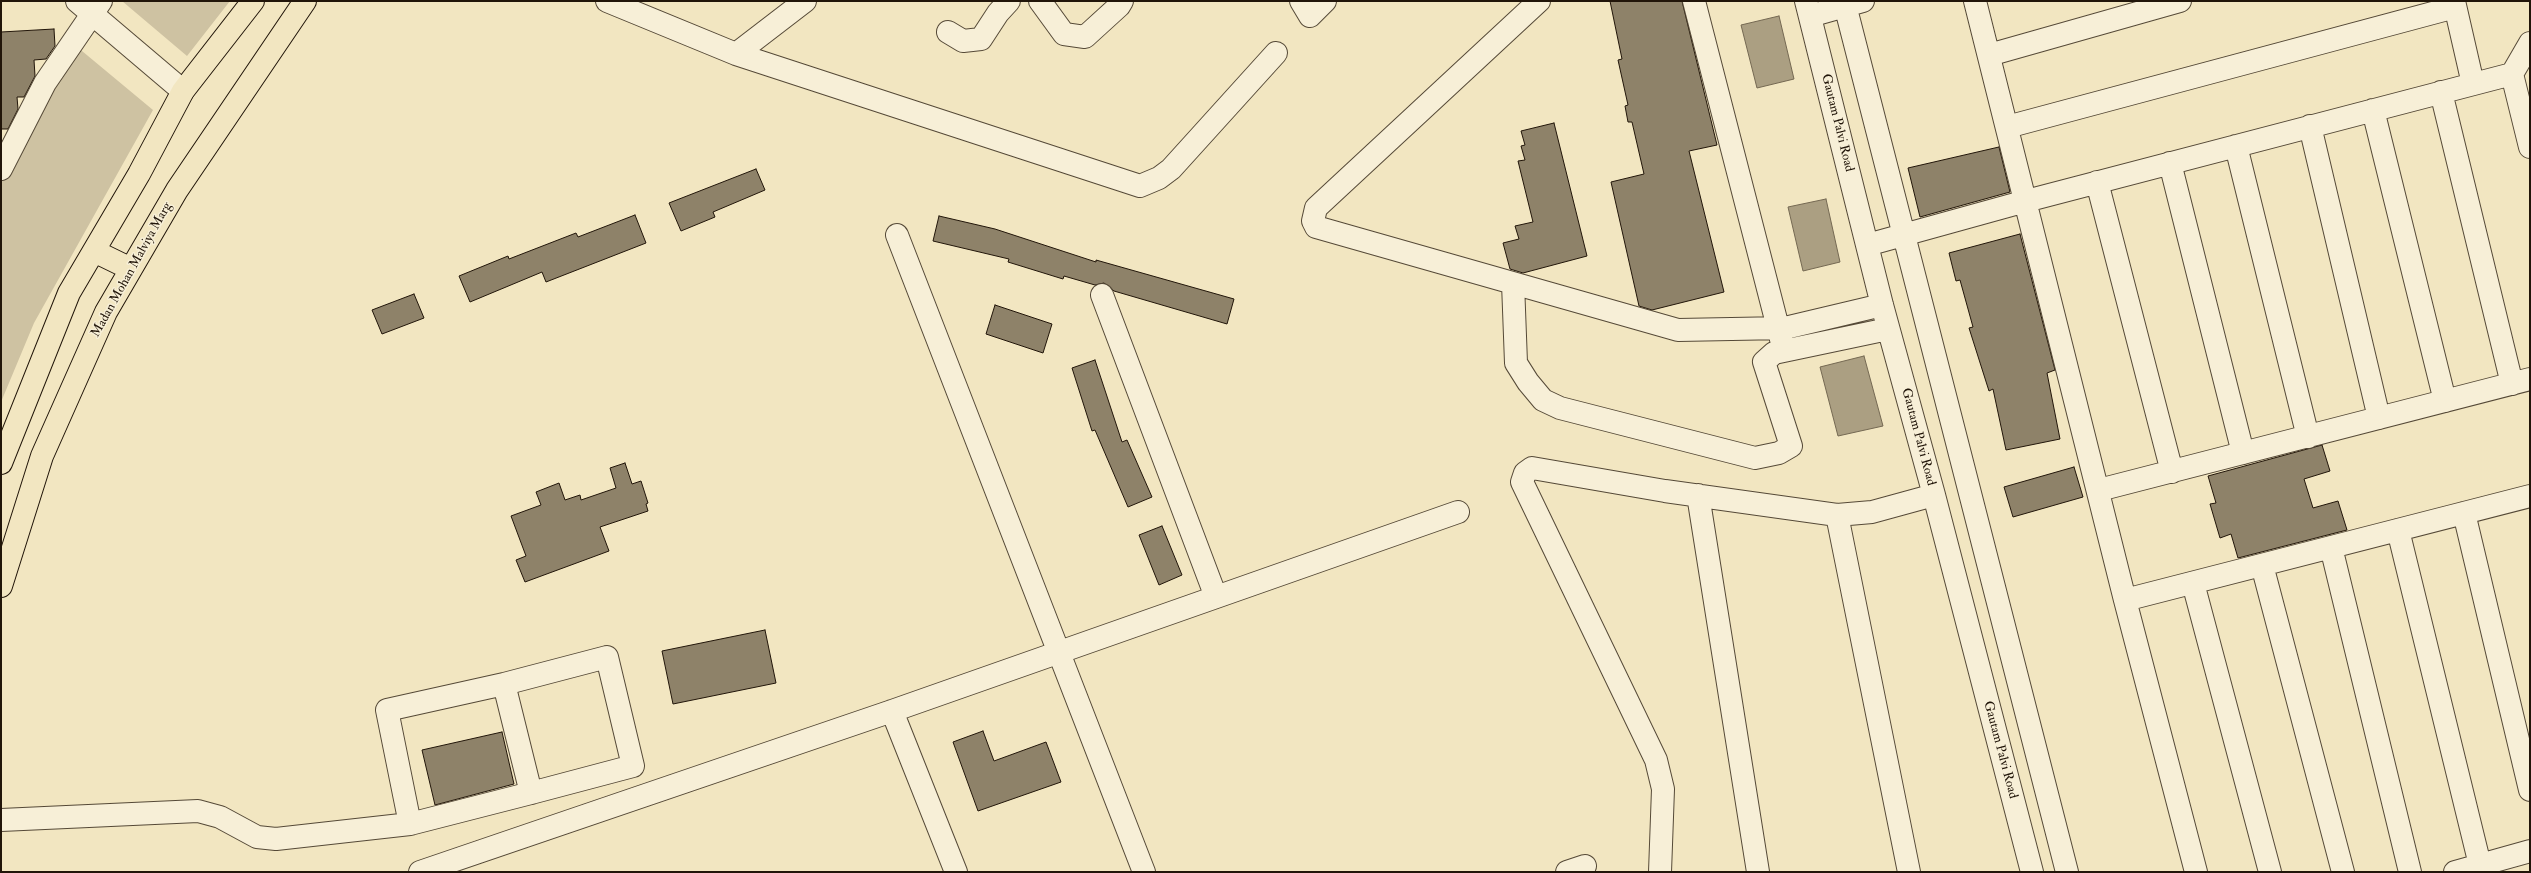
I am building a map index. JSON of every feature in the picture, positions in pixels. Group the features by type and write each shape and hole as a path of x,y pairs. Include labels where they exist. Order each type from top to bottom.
{"main road":[{"path":"1,463 69,293 139,174 183,91 253,1"},
{"name":"Madan Mohan Malviya Marg","path":"1,586 42,456 106,312 177,190 305,1"},
{"path":"94,251 131,268"}],"street":[{"path":"607,1 736,54 1140,186 1159,178 1171,168 1276,53"},
{"path":"736,54 805,1"},
{"path":"948,32 963,41 981,39 998,12 1009,1"},
{"path":"1040,1 1064,34 1085,37 1119,6 1122,1"},
{"path":"1539,1 1316,208 1313,222 1316,227 1678,330 1779,328 1882,305"},
{"path":"1694,1 1784,351"},
{"path":"1975,1 2099,490 2125,600 2196,872"},
{"path":"1989,55 2180,1"},
{"path":"1808,8 1851,3 1905,234 2067,872"},
{"path":"2007,127 2454,4 2473,84"},
{"path":"1,169 45,83 90,5 183,91"},
{"name":"Gautam Palvi Road","path":"1808,8 1888,329 1934,495 2032,872"},
{"path":"2530,43 2512,74 2530,147"},
{"path":"1867,245 2097,182 2512,74"},
{"path":"2099,490 2521,381 2441,92"},
{"path":"2372,110 2445,401"},
{"path":"2310,126 2379,418"},
{"path":"2236,146 2308,437"},
{"path":"2170,163 2243,453"},
{"path":"2097,182 2172,472"},
{"path":"897,235 1144,872"},
{"path":"1513,283 1516,363 1528,382 1543,400 1560,408 1755,458 1779,453 1791,446 1764,362 1774,353 1888,329"},
{"path":"1102,294 1216,597"},
{"path":"1660,872 1663,789 1656,760 1532,504 1522,482 1522,477 1532,468 1698,495 1837,515 1872,512 1934,495"},
{"path":"1698,495 1758,872"},
{"path":"2125,600 2530,496"},
{"path":"420,872 892,711 1458,512"},
{"path":"2464,513 2528,776"},
{"path":"1837,515 1909,872"},
{"path":"2398,530 2480,865"},
{"path":"2331,547 2410,872"},
{"path":"2262,565 2343,872"},
{"path":"2193,583 2270,872"},
{"path":"1,820 198,811 220,817 258,837 276,839 410,824 633,766 607,657 504,684 387,710 410,824"},
{"path":"504,684 531,793"},
{"path":"892,711 956,872"},
{"path":"2455,872 2530,851"}],"shaded area":[{"path":"122,1 230,1 187,56"},
{"path":"1779,16 1794,79 1757,88 1741,25"},
{"path":"76,46 153,110 34,323 1,402 1,182 15,151"},
{"path":"1826,199 1840,262 1803,271 1788,207"},
{"path":"1864,356 1883,426 1838,436 1820,367"}],"building":[{"path":"1610,1 1682,1 1717,145 1689,151 1724,292 1652,310 1639,306 1611,182 1644,174 1632,122 1628,122 1625,106 1628,105 1618,60 1622,59"},
{"path":"54,29 55,46 46,59 34,60 35,76 24,97 17,97 18,109 8,129 1,129 1,32"},
{"path":"1554,123 1587,256 1523,273 1510,269 1503,243 1519,239 1515,226 1533,222 1518,161 1525,160 1521,146 1525,145 1521,131"},
{"path":"1999,147 2010,192 1920,217 1908,168"},
{"path":"756,169 765,190 713,212 715,217 681,231 669,203"},
{"path":"635,215 646,243 546,282 542,272 470,302 459,276 508,256 509,259 576,233 578,237"},
{"path":"939,216 995,229 1096,262 1096,260 1234,299 1227,324 1114,291 1104,283 1095,285 1064,276 1063,279 1008,262 1009,259 933,241"},
{"path":"2020,234 2055,370 2047,373 2060,439 2006,450 1993,389 1989,391 1969,328 1973,327 1960,280 1956,281 1949,253"},
{"path":"414,294 424,318 382,334 372,310"},
{"path":"995,305 1052,324 1043,353 986,334"},
{"path":"1095,360 1122,442 1127,440 1152,497 1128,507 1095,430 1092,431 1072,368"},
{"path":"2322,445 2330,471 2304,479 2313,508 2338,501 2347,530 2238,558 2231,534 2220,538 2210,504 2216,503 2208,476"},
{"path":"625,463 632,484 641,481 648,503 646,504 648,511 600,527 609,551 525,582 516,560 526,556 511,516 541,505 536,492 559,483 565,500 580,495 581,500 616,488 610,468"},
{"path":"2074,467 2083,497 2013,517 2004,487"},
{"path":"1162,526 1182,575 1159,585 1139,535"},
{"path":"765,630 776,683 673,704 662,651"},
{"path":"983,731 994,761 1046,742 1061,782 978,811 953,742"},
{"path":"502,732 514,784 435,805 422,750"}]}
